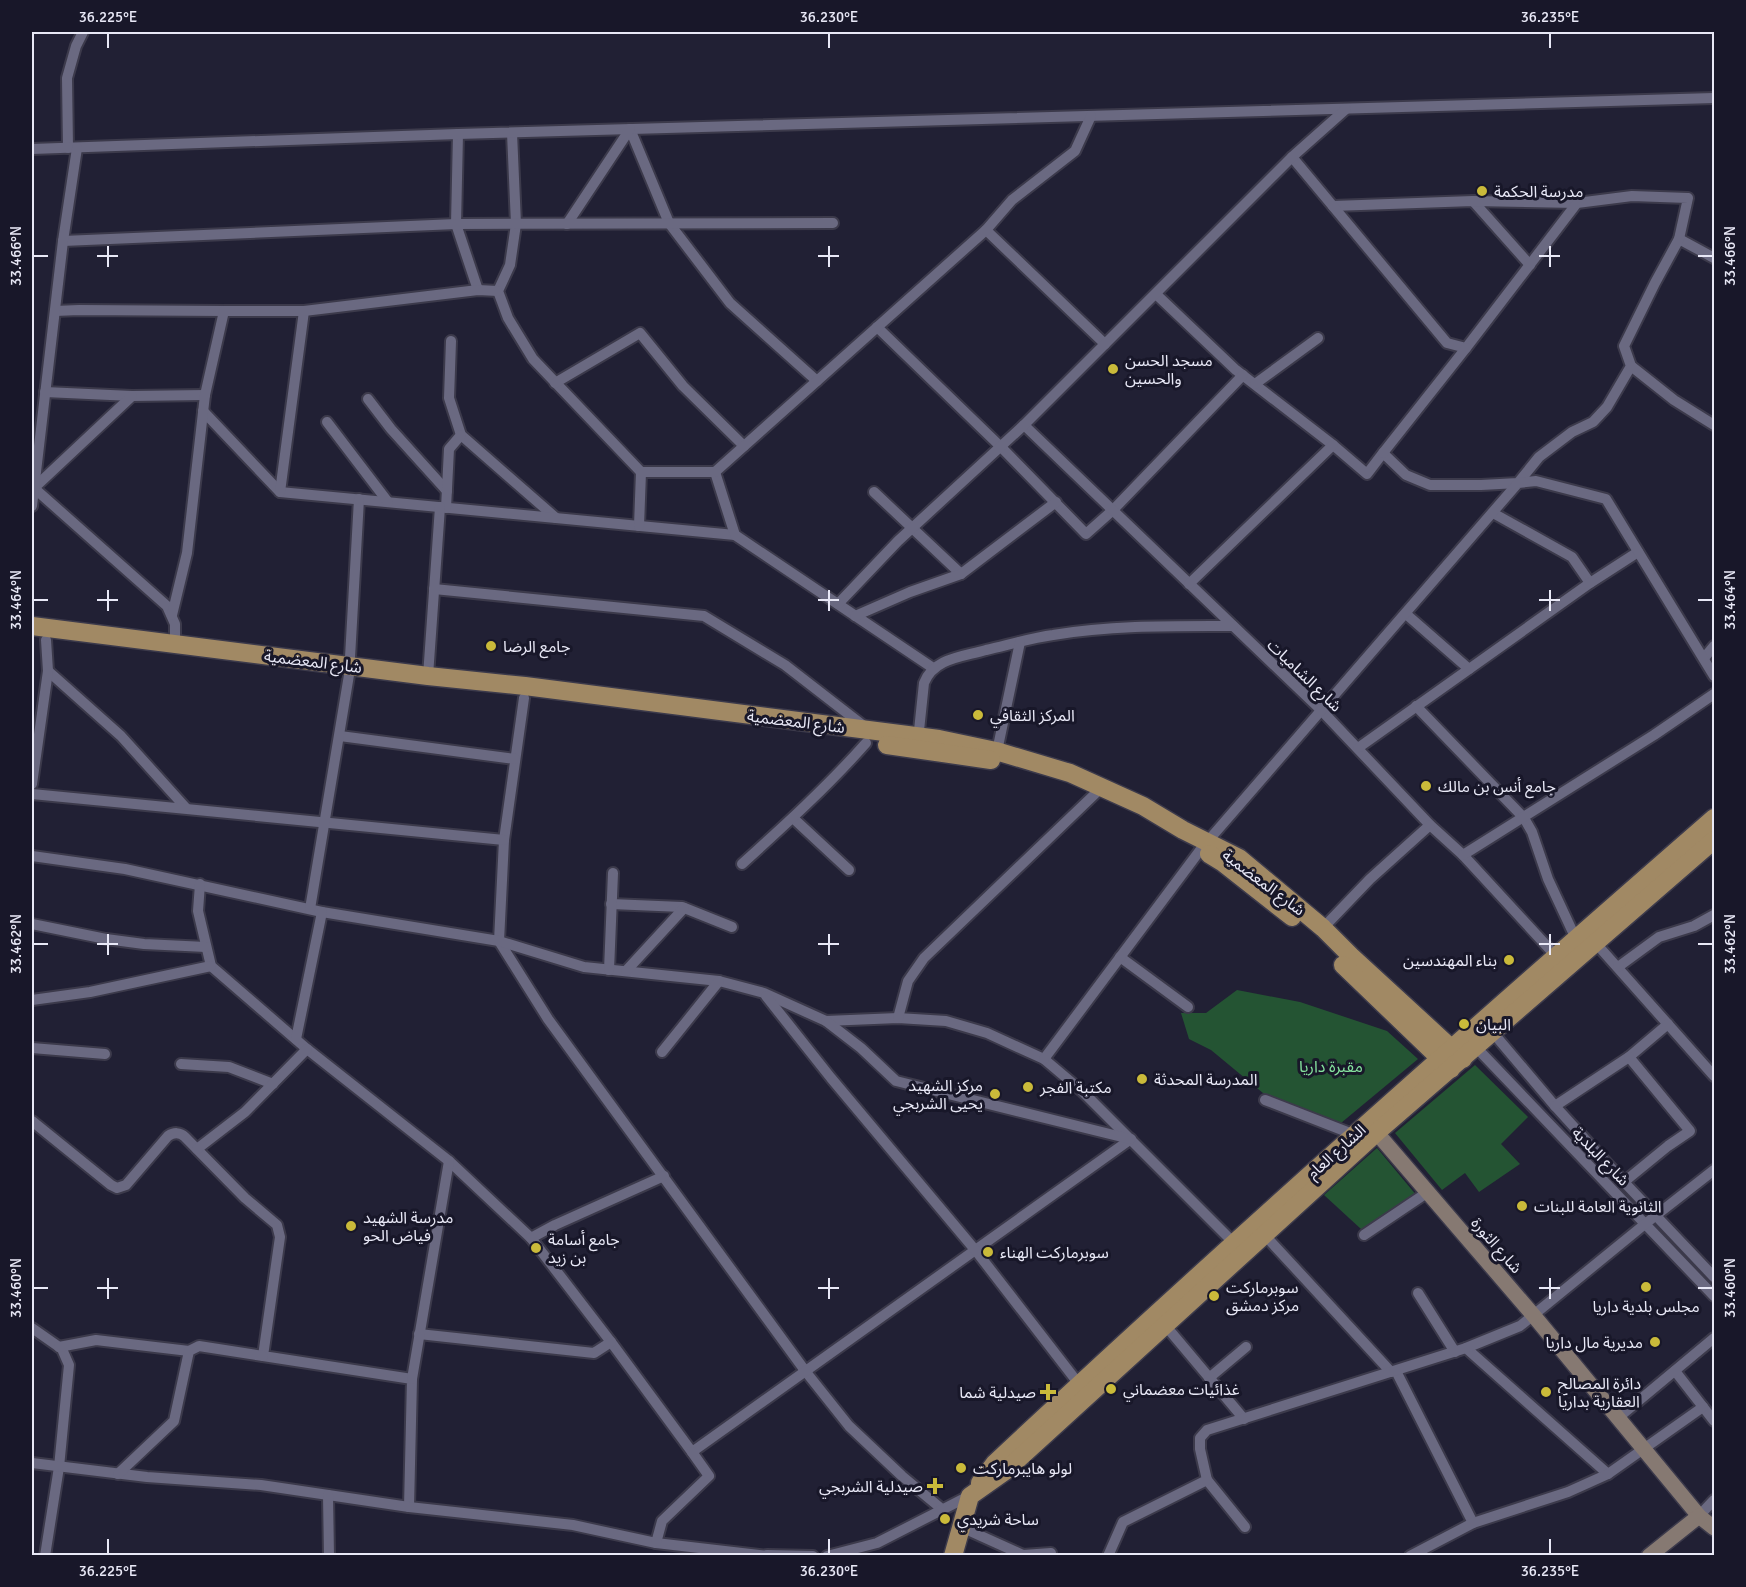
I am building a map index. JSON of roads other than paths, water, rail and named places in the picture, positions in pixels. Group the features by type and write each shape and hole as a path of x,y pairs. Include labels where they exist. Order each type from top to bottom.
{"main road":[{"name":"شارع المعضمية","path":"32,626 437,682 917,743 1051,767 1099,785 1183,830 1458,1053"},
{"name":"شارع المعضمية","path":"39,639 428,676 524,692"},
{"name":"شارع المعضمية","path":"996,756 1069,778 1142,812 1204,846 1239,858 1323,928 1458,1053"},
{"name":"الشارع العام","path":"970,1496 995,1463 1083,1390 1367,1130 1488,1027 1714,819"},
{"name":"الشارع العام","path":"1488,1027 1556,956 1584,938 1714,840"},
{"name":"شارع الثورة","path":"1367,1130 1428,1192 1699,1516 1714,1528"},
{"path":"1083,1390 1165,1325 1239,1248"},
{"path":"953,1556 970,1496"},
{"path":"1649,1556 1699,1516"}],"street":[{"path":"32,506 72,148 67,78 76,46 83,32"},
{"path":"32,149 458,134 1714,98"},
{"path":"838,604 912,528 1024,425 1292,157 1346,109"},
{"path":"641,472 715,472 986,230 1012,200 1075,151 1091,116"},
{"path":"630,129 669,223 730,303 817,381"},
{"path":"567,224 630,129"},
{"path":"512,133 516,224 510,264 498,291 508,318 532,359 641,472 639,526"},
{"path":"458,134 456,224 478,291"},
{"path":"1292,157 1447,344 1466,348"},
{"path":"1333,206 1473,201 1577,203 1632,196 1688,198 1679,239 1624,345 1631,366 1674,400 1714,425"},
{"path":"1473,201 1530,265"},
{"path":"1156,294 1243,375 1367,474 1577,203"},
{"path":"63,242 456,224 833,223"},
{"path":"986,230 1105,344"},
{"path":"1679,239 1714,258"},
{"path":"55,311 304,311 478,291 498,291"},
{"path":"172,615 187,553 205,395 224,311"},
{"path":"280,492 304,311"},
{"path":"877,327 1086,534 1113,510 1243,375"},
{"path":"555,382 640,333 682,386 744,446"},
{"path":"1255,384 1318,338"},
{"path":"451,341 449,398 461,435 556,518"},
{"path":"1044,1059 1204,846 1539,457 1572,432 1593,422 1607,407 1631,366"},
{"path":"45,393 132,396 205,395"},
{"path":"34,488 132,396"},
{"path":"368,399 391,429 447,491"},
{"path":"203,411 280,492 735,535 933,668"},
{"path":"327,422 388,502"},
{"name":"شارع الشاميات","path":"1024,425 1322,711 1430,825 1463,855 1556,956"},
{"path":"428,676 434,589 443,507 447,491 449,449 461,435"},
{"path":"1189,584 1333,445"},
{"path":"1383,453 1407,475 1430,484 1481,485 1536,481 1606,499 1714,676"},
{"path":"715,472 735,535"},
{"path":"34,488 160,599 172,615 176,634 175,644"},
{"path":"874,492 961,574"},
{"path":"310,909 350,670 359,499"},
{"path":"855,616 910,592 961,574 1056,502"},
{"path":"1492,513 1572,557 1590,583"},
{"path":"1358,748 1590,583 1638,552"},
{"path":"434,589 704,616 784,665 868,737 848,763 793,818 742,864"},
{"path":"1406,614 1469,669"},
{"path":"917,743 924,683 933,668 946,661 1055,634 1155,627 1233,626"},
{"path":"32,784 48,671 39,639"},
{"path":"996,756 1020,642"},
{"path":"1704,658 1714,646"},
{"path":"48,671 121,736 186,808"},
{"path":"524,692 504,840 499,941 548,1019 849,1426 902,1476 943,1510"},
{"path":"1463,855 1654,735 1714,694"},
{"path":"1416,705 1524,818 1532,832 1548,879 1584,938 1618,967 1714,1076"},
{"path":"340,736 515,759"},
{"path":"898,1018 908,981 924,958 1097,792"},
{"path":"32,794 504,840"},
{"path":"793,818 849,870"},
{"path":"1323,928 1370,879 1430,825"},
{"path":"32,856 125,869 321,912 499,941 584,967 719,981 764,993 826,1021 861,1048 896,1081 1131,1140"},
{"path":"609,970 613,873"},
{"path":"200,884 198,911 211,966 307,1049 449,1161 531,1238 709,1476 662,1521 656,1543"},
{"path":"611,904 684,908 732,927"},
{"path":"626,971 684,908"},
{"path":"296,1039 321,912"},
{"path":"1618,967 1659,937 1713,919"},
{"path":"32,924 106,939 144,944 206,947"},
{"path":"1120,957 1188,1006"},
{"path":"32,1000 90,992 211,966"},
{"path":"662,1052 719,981"},
{"path":"764,993 976,1251 1083,1390"},
{"path":"826,1021 898,1018 946,1022 987,1033 1044,1059 1083,1092 1239,1248"},
{"path":"1555,1106 1629,1057 1668,1024"},
{"name":"شارع البلدية","path":"1488,1027 1555,1106 1714,1277"},
{"path":"32,1047 105,1054"},
{"path":"197,1149 245,1112 307,1049"},
{"path":"1489,1062 1496,1053 1506,1049"},
{"name":"شارع البلدية","path":"1458,1053 1489,1062 1714,1296"},
{"path":"1624,1182 1690,1131 1629,1057"},
{"path":"181,1064 229,1066 273,1084"},
{"path":"1265,1100 1367,1130"},
{"path":"32,1121 117,1188 126,1185 171,1134 183,1134 245,1198 277,1225 280,1237 263,1356"},
{"path":"692,1452 1131,1140"},
{"path":"409,1507 412,1379 449,1161"},
{"path":"1245,1527 1207,1480 1200,1449 1200,1438 1207,1430 1461,1350 1520,1326 1714,1170"},
{"path":"531,1238 664,1176"},
{"path":"1364,1235 1428,1192"},
{"path":"1260,1230 1394,1372 1473,1523"},
{"path":"1418,1293 1461,1350 1608,1474"},
{"path":"1165,1325 1244,1419"},
{"path":"32,1328 62,1349 69,1365 59,1467 45,1556"},
{"path":"419,1334 594,1353 611,1342"},
{"path":"1618,1418 1714,1338"},
{"path":"59,1347 96,1340 189,1351 199,1346 412,1379"},
{"path":"1209,1378 1246,1347"},
{"path":"117,1474 174,1421 189,1351"},
{"path":"1675,1371 1714,1421"},
{"path":"1410,1556 1473,1523 1568,1492 1608,1474 1703,1407"},
{"path":"32,1463 117,1474 261,1485 409,1507 573,1525 656,1543 768,1555 813,1556"},
{"path":"1108,1556 1123,1522 1207,1480"},
{"path":"328,1495 329,1556"},
{"path":"827,1556 877,1543 970,1496"},
{"path":"1699,1516 1714,1500"},
{"path":"961,1527 1023,1555 1052,1555"},
{"path":"699,1556 717,1550"}],"place":[{"name":"مدرسة الحكمة","path":"1482,191"},
{"name":"مسجد الحسن والحسين","path":"1113,369"},
{"name":"جامع الرضا","path":"491,646"},
{"name":"المركز الثقافي","path":"978,715"},
{"name":"جامع أنس بن مالك","path":"1426,786"},
{"name":"بناء المهندسين","path":"1509,960"},
{"name":"البيان","path":"1464,1024"},
{"name":"المدرسة المحدثة","path":"1142,1079"},
{"name":"مكتبة الفجر","path":"1028,1087"},
{"name":"مركز الشهيد يحيى الشربجي","path":"995,1094"},
{"name":"الثانوية العامة للبنات","path":"1522,1206"},
{"name":"مدرسة الشهيد فياض الحو","path":"351,1226"},
{"name":"جامع أسامة بن زيد","path":"536,1248"},
{"name":"سوبرماركت الهناء","path":"988,1252"},
{"name":"مجلس بلدية داريا","path":"1646,1287"},
{"name":"سوبرماركت مركز دمشق","path":"1214,1296"},
{"name":"مديرية مال داريا","path":"1655,1342"},
{"name":"غذائيات معضماني","path":"1111,1389"},
{"name":"صيدلية شما","path":"1048,1392"},
{"name":"دائرة المصالح العقارية بداريا","path":"1546,1392"},
{"name":"لولو هايبرماركت","path":"961,1468"},
{"name":"صيدلية الشربجي","path":"935,1486"},
{"name":"ساحة شريدي","path":"945,1519"}],"park label":[{"name":"مقبرة داريا","path":"1331,1066"}]}
